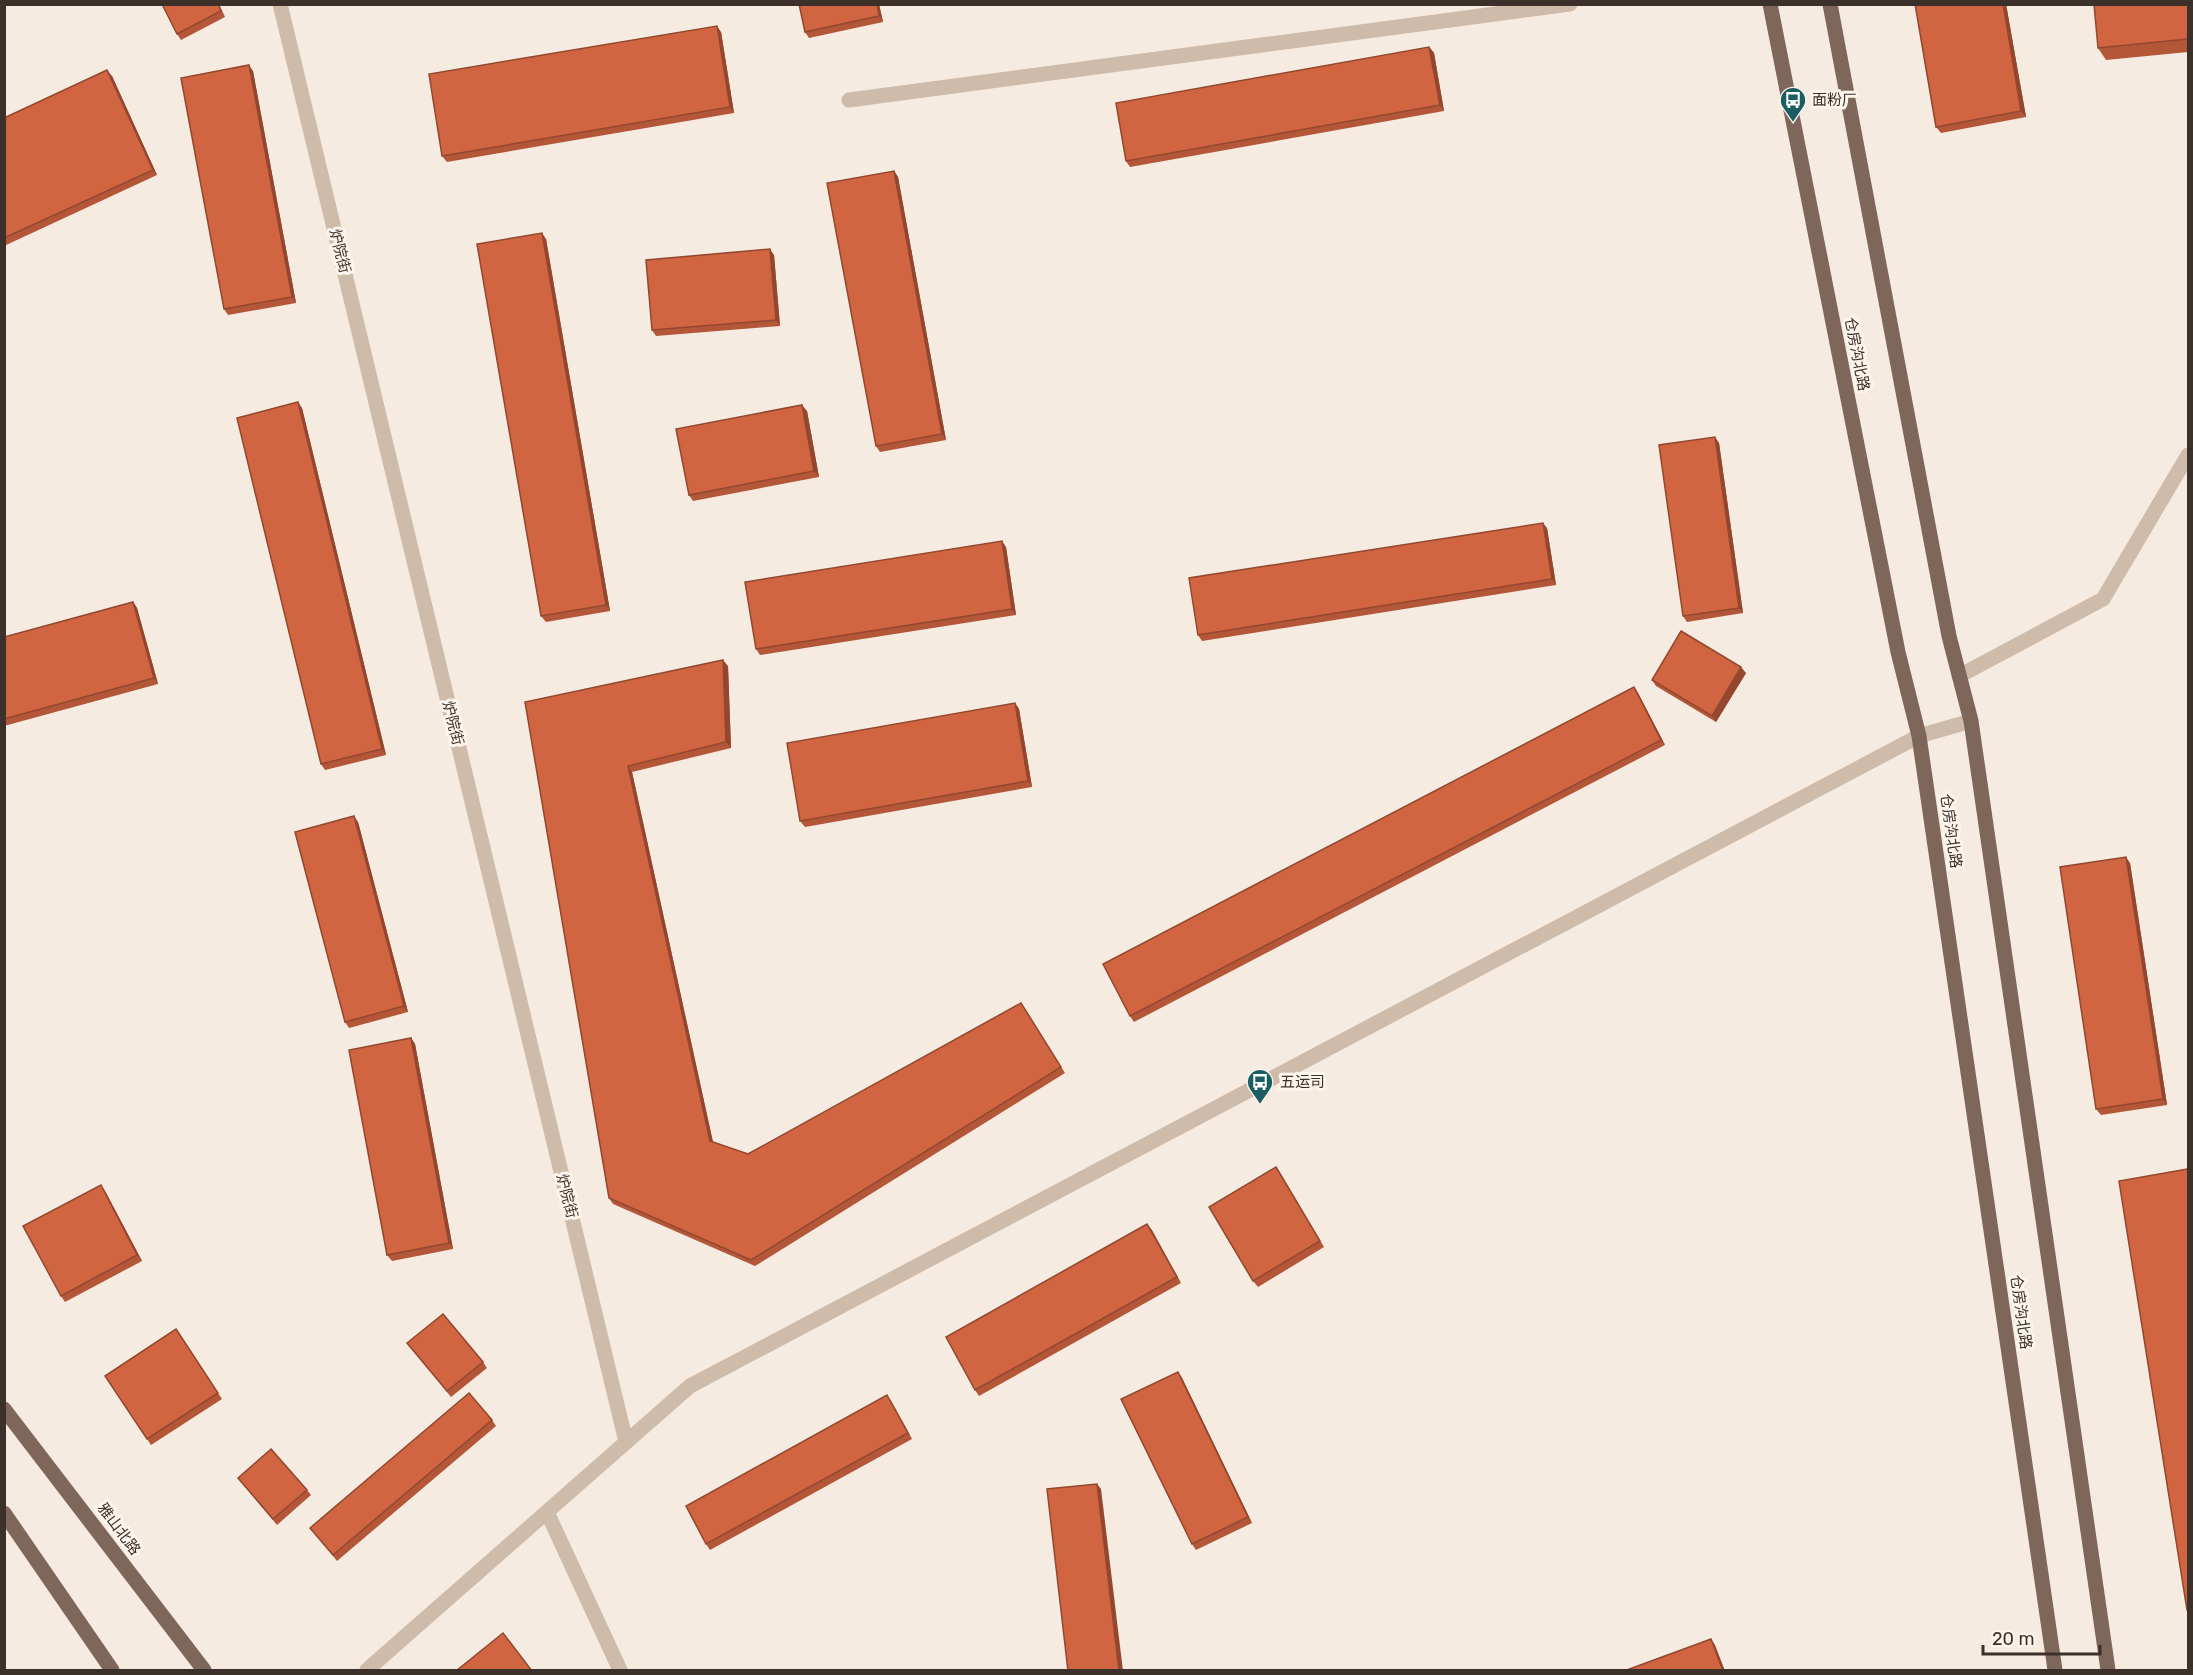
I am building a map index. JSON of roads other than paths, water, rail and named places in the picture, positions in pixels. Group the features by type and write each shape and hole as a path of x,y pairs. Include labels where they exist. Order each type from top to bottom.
{"main road":[{"name":"仓房沟北路","path":"1770,4 1898,652 1919,736 2055,1671"},
{"path":"1830,4 1949,636 1971,721 2108,1671"},
{"name":"雅山北路","path":"4,1409 204,1671"},
{"path":"4,1513 112,1671"}],"street":[{"name":"炉院街","path":"280,4 626,1442"},
{"path":"849,100 1570,4"},
{"path":"1959,676 2103,599 2188,455"},
{"path":"368,1671 690,1386 1919,736 1971,721"},
{"path":"547,1512 620,1671"}],"place":[{"name":"面粉厂","path":"1793,123"},
{"name":"五运司","path":"1260,1105"}]}
